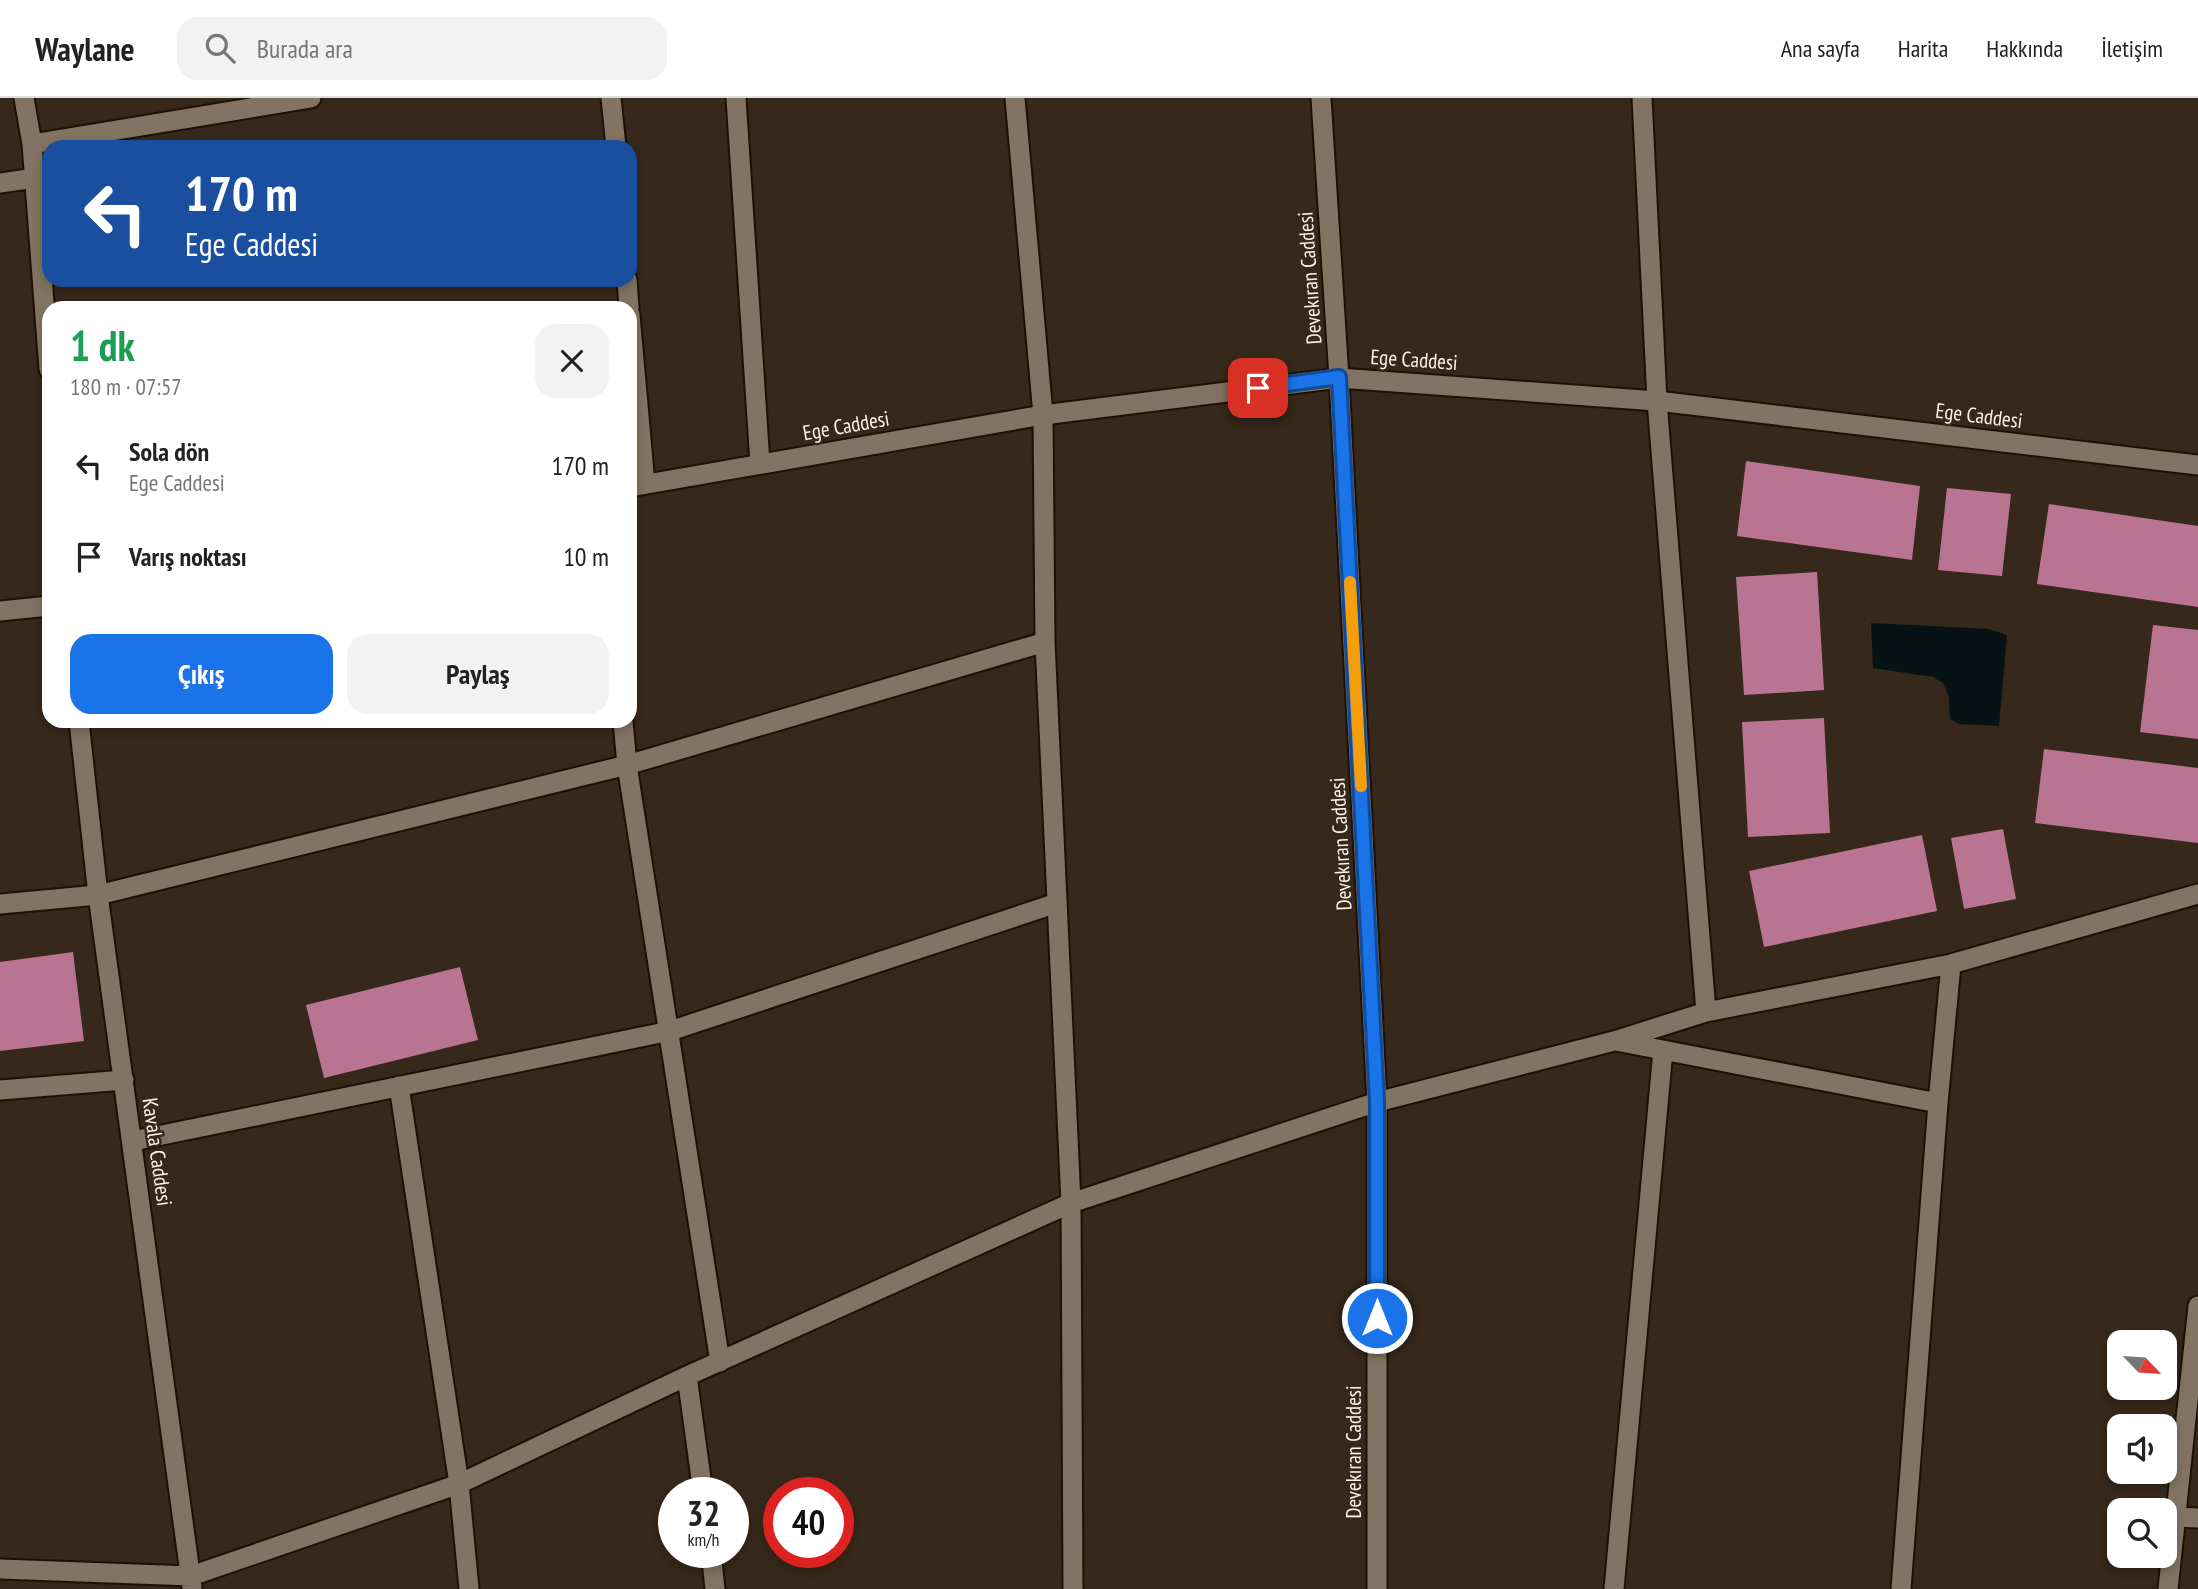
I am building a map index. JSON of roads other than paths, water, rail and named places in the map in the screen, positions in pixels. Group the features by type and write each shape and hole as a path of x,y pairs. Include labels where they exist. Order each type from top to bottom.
{"street":[{"path":"24,98 32,144 42,274"},
{"path":"56,140 311,98"},
{"path":"611,98 615,140"},
{"path":"736,98 760,464"},
{"path":"1015,98 1043,415 1045,642 1071,1203 1073,1589"},
{"name":"Devekıran Caddesi","path":"1321,98 1339,377 1377,1102 1377,1589"},
{"path":"1642,98 1657,401 1706,1012"},
{"path":"32,144 42,142"},
{"path":"0,183 35,178"},
{"name":"Ege Caddesi","path":"637,486 1043,415 1339,377 1657,401 2198,466"},
{"path":"0,611 42,607"},
{"path":"0,904 98,895 626,765 1045,642"},
{"name":"Kavala Caddesi","path":"80,728 98,895 192,1582"},
{"path":"623,728 626,765 670,1031 720,1363"},
{"path":"0,1569 192,1582 458,1484 687,1376 1071,1203 1377,1102 1614,1041 1706,1012 1951,964 2198,894"},
{"path":"133,1141 670,1031 1058,903"},
{"path":"1901,1589 1951,964"},
{"path":"1614,1041 1938,1102"},
{"path":"1614,1589 1662,1050"},
{"path":"0,1090 124,1080"},
{"path":"399,1086 458,1484 469,1589"},
{"path":"2177,1507 2198,1307"},
{"path":"687,1376 701,1477"},
{"path":"2177,1517 2198,1518"},
{"path":"713,1568 716,1589"},
{"path":"2168,1589 2170,1568"}]}
